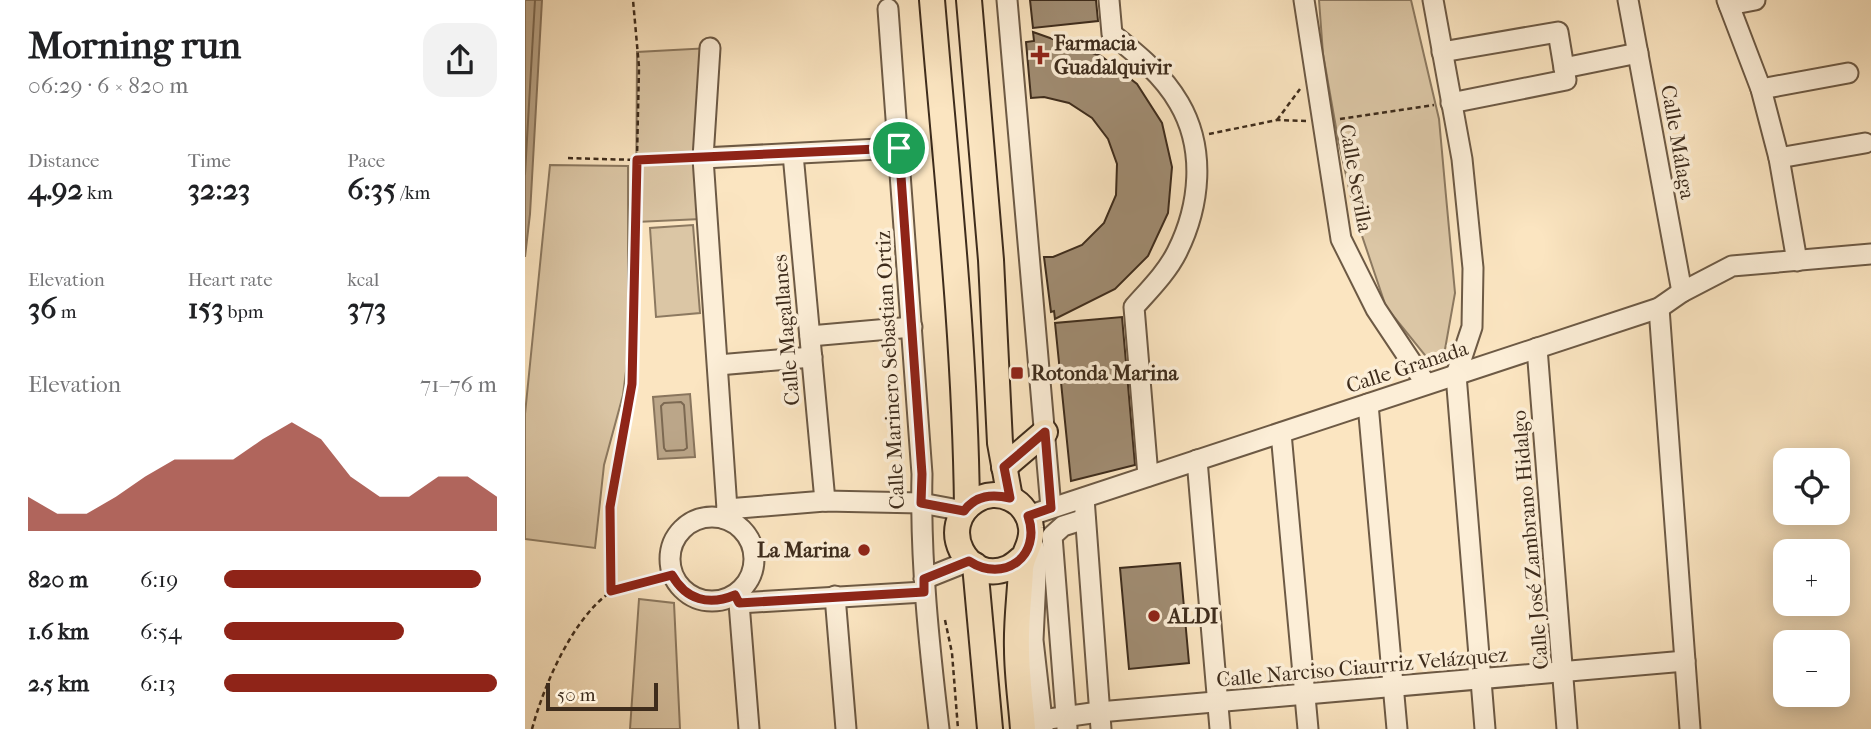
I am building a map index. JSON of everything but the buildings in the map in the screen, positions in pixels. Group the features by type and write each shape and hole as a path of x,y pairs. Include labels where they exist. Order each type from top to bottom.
{"main road":[{"path":"932,0 966,439 965,509 956,528 959,547 972,563 990,729"},
{"path":"969,0 991,260 999,436 1010,498"},
{"path":"1004,467 1045,432"},
{"path":"965,509 986,496 1010,498 1020,505 1033,530 1017,648 1036,726"},
{"path":"972,563 995,570 1008,568 1033,530"}],"street":[{"path":"1007,0 1045,432 1033,530"},
{"path":"1109,0 1112,34 1156,73 1179,103 1194,138 1198,171 1193,210 1177,252 1160,278 1135,307 1148,476"},
{"name":"Calle Sevilla","path":"1304,0 1341,239 1376,309 1426,384"},
{"path":"1433,0 1462,159 1473,268 1472,327 1456,375 1485,729"},
{"name":"Calle Málaga","path":"1628,0 1682,292"},
{"path":"1755,0 1728,2 1761,89 1779,158 1797,261"},
{"name":"Calle Marinero Sebastian Ortiz","path":"888,9 922,474 924,585 939,729"},
{"path":"1443,52 1558,32 1566,80 1451,103"},
{"path":"710,48 703,158 718,365 725,514 746,533 754,559 752,573 737,599 750,729"},
{"path":"1564,68 1638,53"},
{"path":"1761,89 1848,73"},
{"path":"1779,158 1865,143"},
{"path":"703,158 899,148"},
{"name":"Calle Magallanes","path":"793,154 825,502"},
{"name":"Calle Granada","path":"1033,530 1084,498 1659,307 1682,292 1732,267 1871,254"},
{"path":"1659,307 1690,729"},
{"path":"810,336 912,327"},
{"name":"Calle José Zambrano Hidalgo","path":"1537,348 1567,729"},
{"path":"718,365 812,357"},
{"path":"1368,404 1397,729"},
{"path":"1281,433 1308,729"},
{"path":"1197,460 1220,729"},
{"path":"1084,498 1100,721"},
{"path":"965,509 921,503 825,502 696,519 676,536 670,548 669,562 678,586 699,599 711,602 835,596 924,585 972,563"},
{"path":"1066,723 1052,536 1063,526 1085,519"},
{"path":"835,596 846,729"},
{"name":"Calle Narciso Ciaurriz Velázquez","path":"1036,726 1100,721 1218,702 1685,662"}],"path":[{"path":"611,591 610,507 632,384 639,67 633,0"},
{"path":"1277,120 1296,97 1315,66"},
{"path":"568,158 703,158"},
{"path":"532,729 541,697 581,620 611,591 672,575"}],"shaded area":[{"path":"1319,0 1411,0 1439,119 1455,293 1444,355 1428,359 1386,307 1355,215 1338,139 1323,54"},
{"path":"710,48 701,219 636,222 637,52"},
{"path":"550,165 628,166 628,356 623,395 604,465 595,548 525,539 525,414"},
{"path":"693,225 700,313 656,317 650,228"},
{"path":"639,599 674,603 680,729 630,729"}],"water":[{"path":"525,0 542,0 530,214 525,257"},
{"path":"690,394 695,457 658,459 653,397"}],"place":[{"name":"Farmacia Guadalquivir","path":"1040,55"},
{"name":"Rotonda Marina","path":"1017,373"},
{"name":"La Marina","path":"864,550"},
{"name":"ALDI","path":"1154,616"}],"route":[{"path":"899,148 922,474 921,503 964,511 986,496 1010,498 1004,467 1045,432 1051,508 1028,516 1031,538 1022,558 1008,568 995,570 983,569 969,561 924,579 924,592 739,603 735,595 711,602 688,594 678,586 672,575 611,591 610,507 632,384 637,160 899,148"}]}
